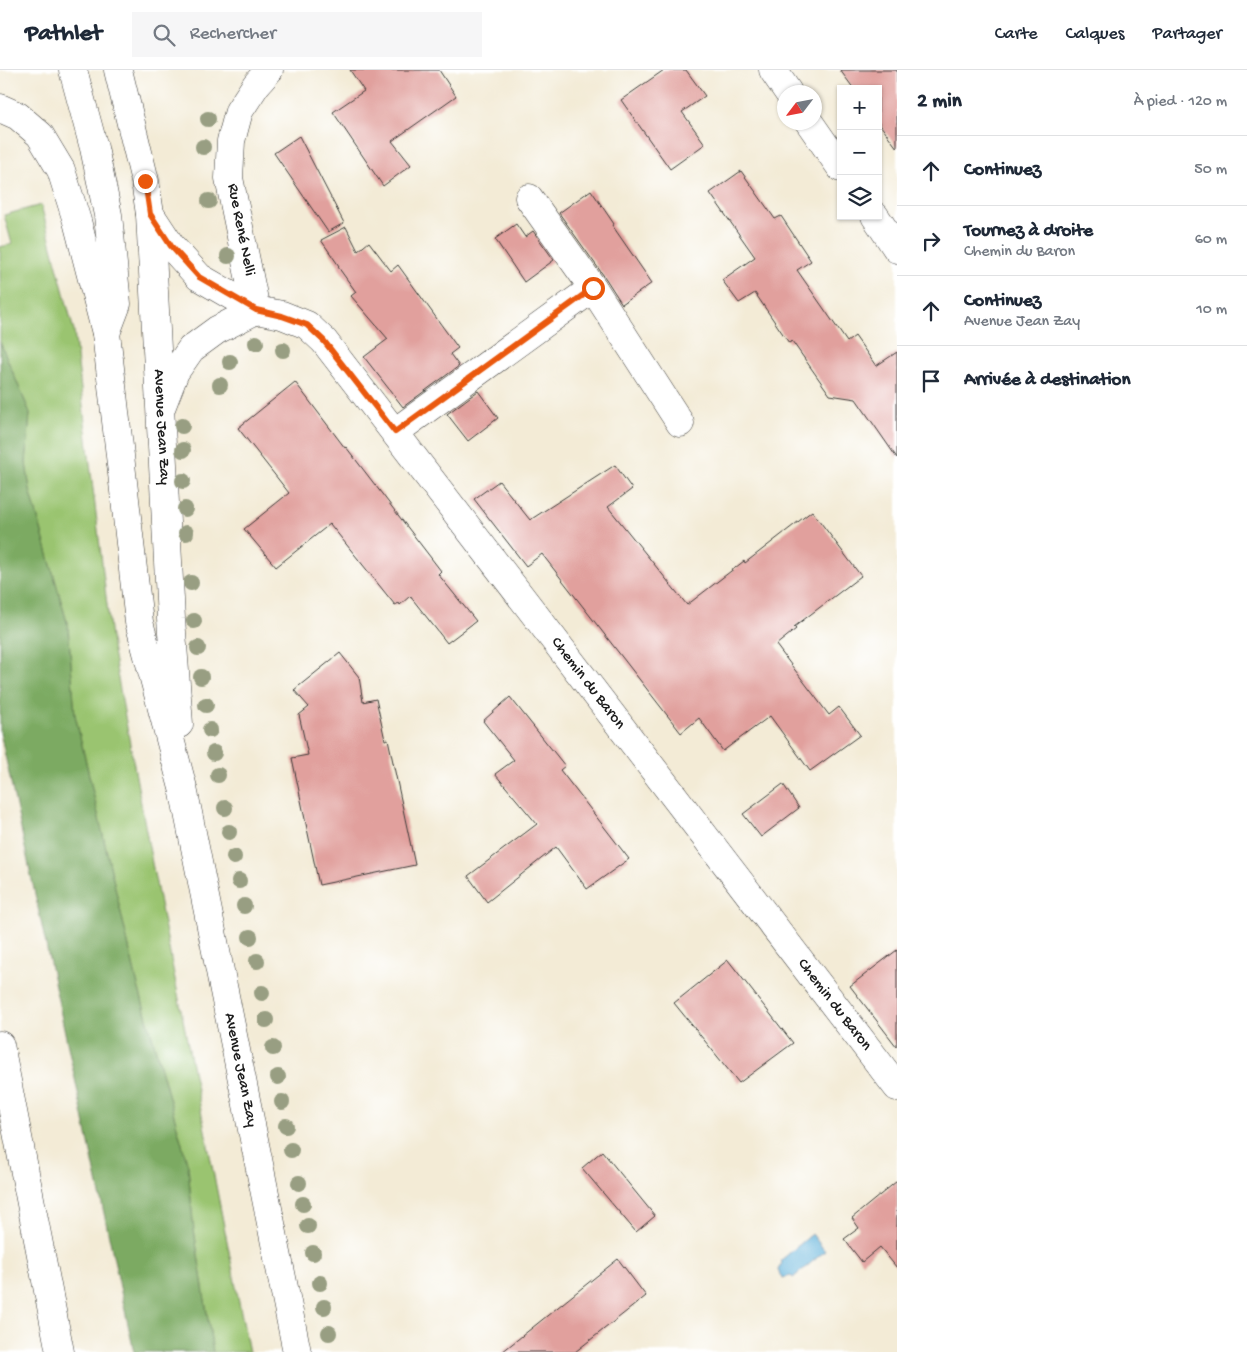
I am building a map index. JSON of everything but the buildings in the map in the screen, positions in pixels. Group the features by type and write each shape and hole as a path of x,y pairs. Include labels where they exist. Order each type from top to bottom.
{"main road":[{"name":"Avenue Jean Zay","path":"73,70 94,148 108,215 117,304 106,333"},
{"name":"Avenue Jean Zay","path":"118,70 145,181 150,214 171,619 183,788"},
{"name":"Rue René Nelli","path":"256,310 229,178 231,141 239,111 256,85 269,70"},
{"path":"773,70 783,85"},
{"name":"Avenue Jean Zay","path":"0,108 18,116 40,135 61,170 78,221 106,333 139,622 183,788 296,1352"},
{"path":"815,130 837,162"},
{"path":"529,198 593,288 680,423"},
{"name":"Chemin du Baron","path":"150,214 171,246 199,277 256,310 282,316 307,325 324,341 897,1087"},
{"path":"877,220 897,249"},
{"path":"395,432 593,288"},
{"path":"161,408 175,372 191,349 212,333 256,310"},
{"path":"0,1045 60,1352"}],"green space":[{"path":"41,205 74,331 112,646 152,863 249,1352 213,1352 193,1223 188,1166 137,982 75,715 68,626 30,490 26,463 30,413 0,342 0,247 12,244 4,215"},
{"path":"0,342 30,413 26,463 30,490 68,626 75,715 137,982 188,1166 193,1223 213,1352 134,1352 0,732"}],"water":[{"path":"812,1234 825,1251 793,1278 791,1276 783,1278 778,1270 782,1263 780,1261"}],"route":[{"path":"145,181 150,214 171,246 188,266 199,277 216,288 256,310 282,316 307,325 324,341 395,432 593,288"}]}
